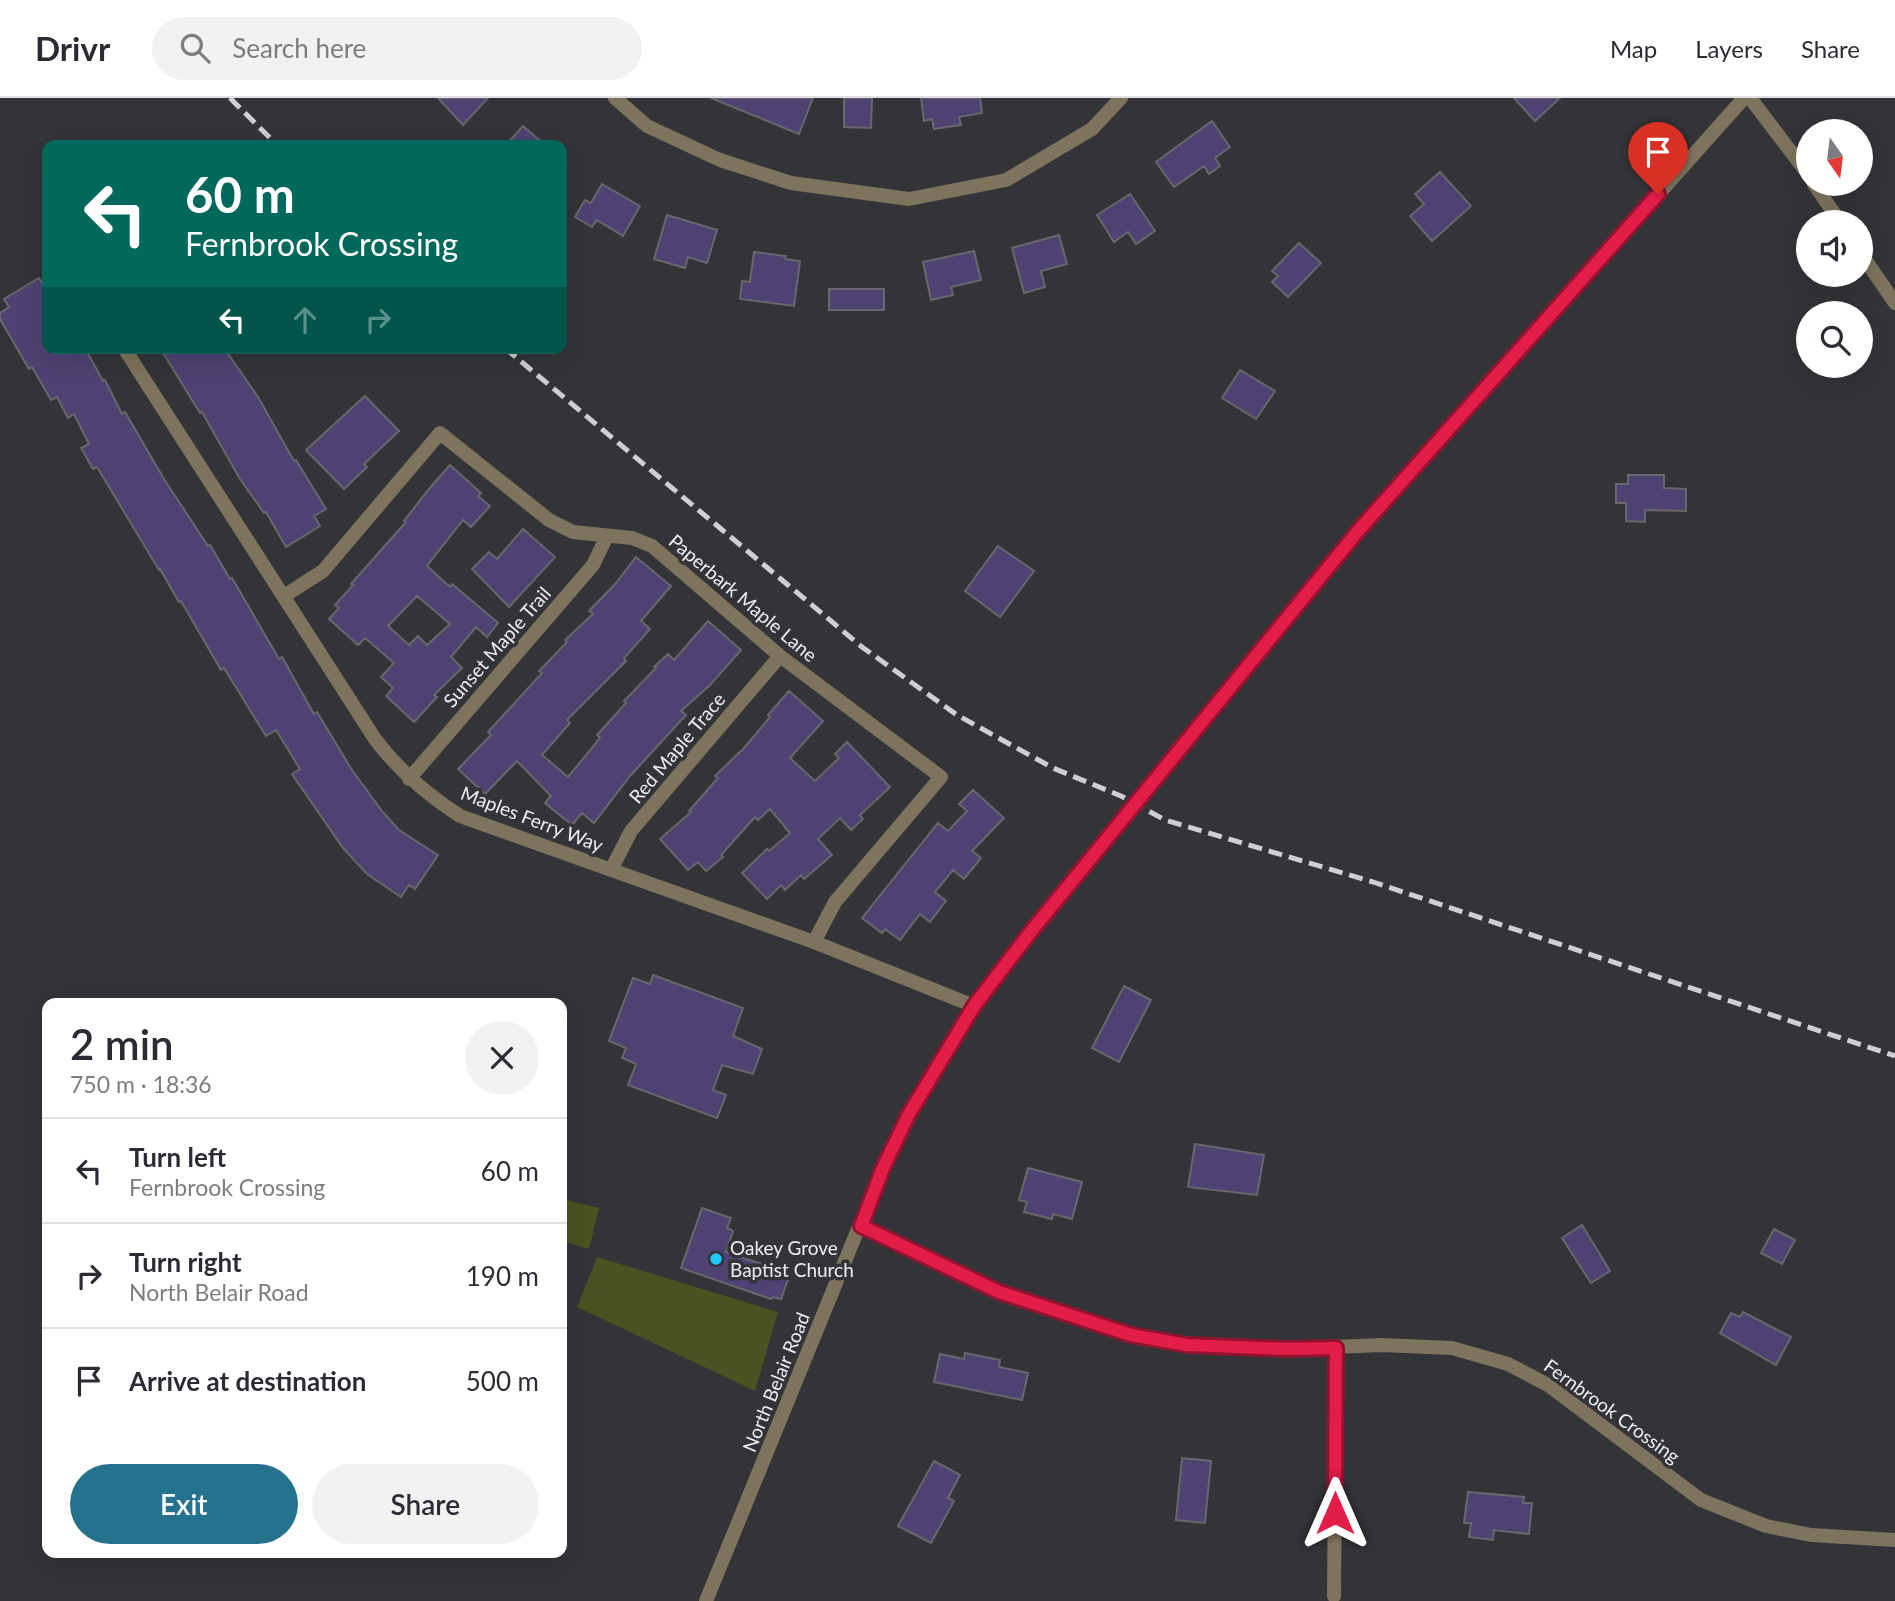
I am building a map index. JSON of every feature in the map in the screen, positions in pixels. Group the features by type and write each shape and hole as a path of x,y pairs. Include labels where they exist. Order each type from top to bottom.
{"street":[{"path":"615,98 647,126 720,160 791,183 909,199 1006,180 1092,130 1121,98"},
{"name":"North Belair Road","path":"706,1601 883,1168 909,1114 974,1006 1093,853 1367,520 1744,98"},
{"path":"1750,98 1796,158"},
{"path":"1873,271 1895,303"},
{"name":"Maples Ferry Way","path":"128,354 375,739 393,763 436,801 460,816 814,942 974,1006"},
{"name":"Paperbark Maple Lane","path":"284,596 323,571 440,433 549,520 573,532 632,538 652,546 780,656 941,777 835,902 814,942"},
{"name":"Sunset Maple Trail","path":"409,779 593,565 607,536"},
{"name":"Red Maple Trace","path":"611,870 631,831 780,656"},
{"name":"Fernbrook Crossing","path":"861,1226 999,1292 1131,1335 1187,1345 1286,1349 1382,1345 1452,1348 1508,1364 1548,1385 1701,1500 1766,1525 1811,1535 1895,1540"},
{"path":"1334,1596 1336,1348"}],"green space":[{"path":"567,1200 599,1208 589,1249 567,1242"},
{"path":"597,1257 778,1312 755,1391 577,1307"}],"building":[{"path":"438,98 488,98 463,125"},
{"path":"711,98 813,98 799,134"},
{"path":"844,98 872,98 871,128 844,127"},
{"path":"921,98 980,98 982,113 959,117 961,125 934,129 932,119 924,121"},
{"path":"1514,98 1560,98 1535,121"},
{"path":"1212,121 1230,147 1215,158 1220,166 1209,174 1204,166 1174,187 1156,162"},
{"path":"523,126 539,140 510,140"},
{"path":"1440,172 1471,206 1432,241 1410,216 1424,204 1415,194"},
{"path":"602,184 640,206 623,236 597,220 592,227 575,217 585,200 591,203"},
{"path":"1130,194 1155,231 1136,244 1128,232 1114,242 1097,215"},
{"path":"667,215 717,230 707,263 688,257 685,268 654,259"},
{"path":"1059,235 1067,264 1041,271 1045,287 1024,293 1012,248"},
{"path":"1299,243 1321,263 1288,297 1272,282 1278,276 1272,271"},
{"path":"974,251 981,280 951,287 953,295 931,300 923,262"},
{"path":"754,252 786,256 785,259 800,261 794,306 740,299 742,281 750,282"},
{"path":"39,278 42,283 42,354 88,354 122,414 125,412 164,479 230,579 232,578 279,659 282,657 314,714 317,712 352,770 399,830 438,855 415,889 409,885 401,897 367,874 343,848 292,774 300,769 276,730 266,736 224,668 221,670 97,467 93,469 81,448 89,444 74,414 68,418 57,397 51,400 32,367 29,369 0,319 0,313 9,307 4,299"},
{"path":"829,289 884,289 884,310 829,310"},
{"path":"164,354 228,354 258,397 294,461 296,460 326,509 314,516 320,526 286,547 266,512 264,513 240,479 202,412 200,413"},
{"path":"1240,370 1275,391 1256,419 1222,398"},
{"path":"365,396 399,431 364,464 367,467 344,489 306,450"},
{"path":"450,465 481,493 478,496 490,506 471,527 463,520 427,566 498,623 487,637 476,627 451,657 462,668 434,695 437,697 414,722 386,696 393,688 381,677 394,663 365,638 358,645 329,619 339,608 335,605 353,585 351,584 406,522 404,521","holes":["417,596 450,624 427,645 418,636 409,645 388,626"]},
{"path":"1628,475 1664,475 1664,488 1686,489 1686,511 1645,510 1645,522 1626,521 1626,503 1616,503 1616,484 1628,484"},
{"path":"523,529 555,557 509,607 472,569 489,552 497,559"},
{"path":"998,546 1034,571 1000,617 965,591"},
{"path":"636,557 671,586 641,621 650,629 624,658 626,661 567,720 570,723 542,755 568,777 600,738 597,735 626,703 624,701 656,668 654,667 668,654 674,660 708,621 741,650 710,685 681,711 686,715 630,776 594,823 582,813 572,825 545,803 551,796 517,761 485,794 458,769 491,735 488,732 542,673 539,671 567,642 565,640 593,614 589,611"},
{"path":"789,691 823,721 790,758 815,781 839,758 835,754 847,742 890,787 860,815 863,819 851,830 840,818 818,839 832,855 804,879 801,875 785,890 781,885 767,899 742,873 767,849 769,851 790,833 770,809 758,820 755,817 721,855 723,857 706,871 698,862 688,870 660,839 691,812 689,811 718,778 715,776 745,747"},
{"path":"973,790 1004,818 972,851 981,858 964,879 953,870 935,892 946,901 930,922 920,914 900,940 885,929 882,933 862,918 938,823 948,831 967,811 959,804"},
{"path":"653,975 743,1008 733,1036 762,1049 753,1074 722,1065 713,1090 726,1095 717,1118 628,1085 636,1064 622,1058 626,1048 609,1041 633,978 650,984"},
{"path":"1124,986 1151,1000 1119,1062 1092,1048"},
{"path":"1195,1144 1264,1155 1257,1195 1188,1187"},
{"path":"1028,1168 1082,1182 1072,1219 1053,1214 1052,1219 1024,1212 1027,1202 1019,1200"},
{"name":"Oakey Grove Baptist Church","path":"702,1208 731,1218 727,1228 733,1231 726,1252 782,1271 781,1274 789,1277 781,1299 771,1299 681,1268"},
{"path":"1582,1225 1610,1271 1591,1283 1562,1238"},
{"path":"1774,1229 1795,1240 1782,1264 1761,1253"},
{"path":"1743,1312 1791,1337 1776,1365 1720,1333 1731,1313 1740,1317"},
{"path":"965,1353 1000,1360 999,1367 1028,1373 1022,1400 934,1382 940,1354 964,1359"},
{"path":"1182,1458 1211,1461 1205,1523 1176,1520"},
{"path":"934,1461 960,1475 948,1498 954,1501 931,1543 898,1526"},
{"path":"1468,1492 1524,1497 1523,1503 1532,1503 1529,1534 1494,1530 1493,1540 1469,1537 1471,1523 1464,1523"}],"railway":[{"path":"230,98 272,140"},
{"path":"512,354 862,647 957,715 1053,768 1121,796 1165,820 1373,882 1895,1056"}],"place":[{"name":"Oakey Grove Baptist Church","path":"716,1259"}],"route":[{"path":"1335,1513 1336,1348 1187,1345 1131,1335 999,1292 861,1226 883,1168 909,1114 974,1006 1029,934 1358,531 1658,194"}]}
